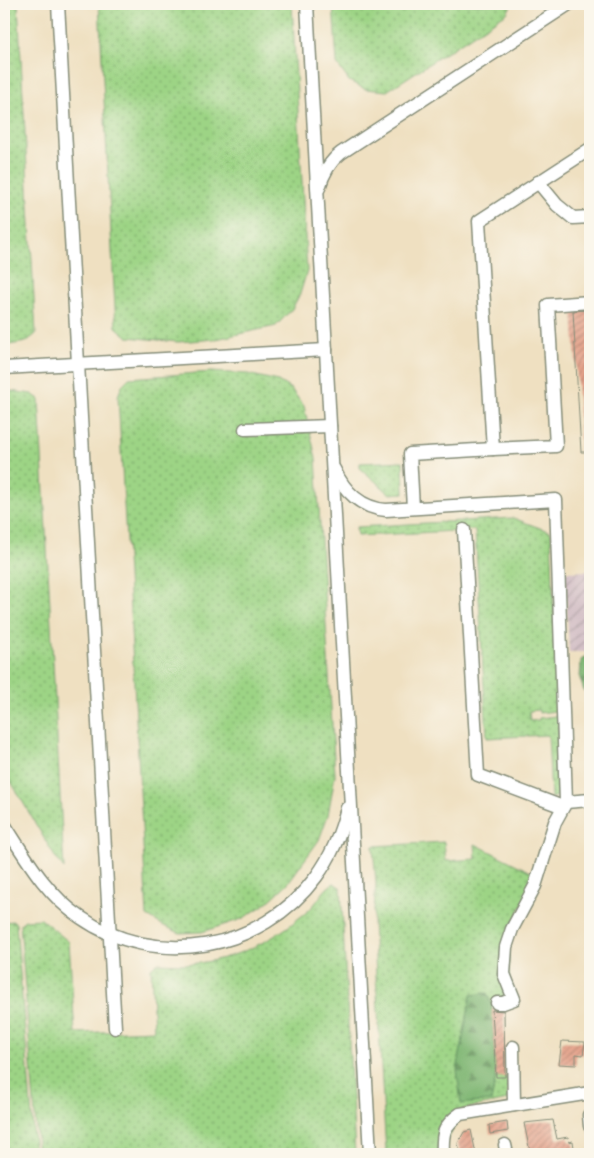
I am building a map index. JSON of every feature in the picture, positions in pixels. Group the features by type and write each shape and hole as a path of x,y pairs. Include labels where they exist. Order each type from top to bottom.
{"lane":[{"path":"58,4 115,1028"},
{"path":"307,4 370,1154"},
{"path":"317,198 325,172 341,153 569,4"},
{"path":"493,449 478,221 590,149"},
{"path":"538,182 557,205 574,218 590,217"},
{"path":"413,508 410,454 556,446 548,306 590,302"},
{"path":"4,368 326,350"},
{"path":"245,429 330,426"},
{"path":"332,458 333,467 338,479 346,489 364,505 375,509 386,510 556,500 565,804 555,822 535,886 512,929 506,947 504,974 514,999 497,1003"},
{"path":"464,530 478,775 565,804 590,800"},
{"path":"4,824 40,879 55,896 80,918 109,934 146,945 175,948 189,947 228,940 264,924 286,909 301,895 324,866 343,823 350,786"},
{"path":"513,1047 514,1105"},
{"path":"443,1154 444,1130 449,1122 460,1114 590,1092"}],"shaded area":[{"path":"590,571 590,652 569,652 565,572"}],"green space":[{"path":"4,4 18,4 36,334 26,342 4,346"},
{"path":"99,4 292,4 307,271 300,294 292,309 276,326 216,339 178,342 128,337 116,327"},
{"path":"333,4 512,4 507,13 387,91 365,89 349,81 337,64"},
{"path":"211,372 248,374 278,381 291,389 304,406 316,458 335,775 328,815 319,840 288,883 267,903 242,919 202,932 180,933 147,916 118,396 122,385 129,378"},
{"path":"4,390 32,394 39,399 64,869 4,770"},
{"path":"403,461 404,493 390,494 360,468 360,463"},
{"path":"513,518 551,532 558,709 556,711 539,713 539,710 529,711 530,721 556,716 558,719 560,790 557,796 551,798 548,735 487,738 475,530 357,536 356,527"},
{"path":"590,654 590,693 584,691 580,679 581,660"},
{"path":"444,842 446,861 476,859 475,844 537,875 508,933 510,998 492,1006 491,1101 496,1077 507,1077 508,1100 463,1109 440,1154 386,1154 373,923 376,883 373,846"},
{"path":"334,883 341,888 355,1154 38,1154 20,924 25,920 41,919 69,942 75,1033 154,1030 151,968 157,963 199,963 230,956 260,944 287,927 310,909 327,888"},
{"path":"14,921 16,924 35,1154 4,1154 4,922"},
{"path":"487,993 492,1006 496,1077 491,1101 461,1104 457,1070 471,995"}],"building":[{"path":"590,310 590,452 581,452 573,311"},
{"path":"492,1010 504,1011 505,1077 496,1077"},
{"path":"562,1041 585,1042 583,1055 576,1054 576,1065 559,1064"},
{"path":"553,1120 557,1139 568,1137 569,1142 573,1141 574,1148 548,1154 539,1154 538,1151 530,1152 524,1123"},
{"path":"507,1122 508,1131 490,1134 489,1125"},
{"path":"471,1130 476,1154 460,1154 458,1143 464,1132"}]}
